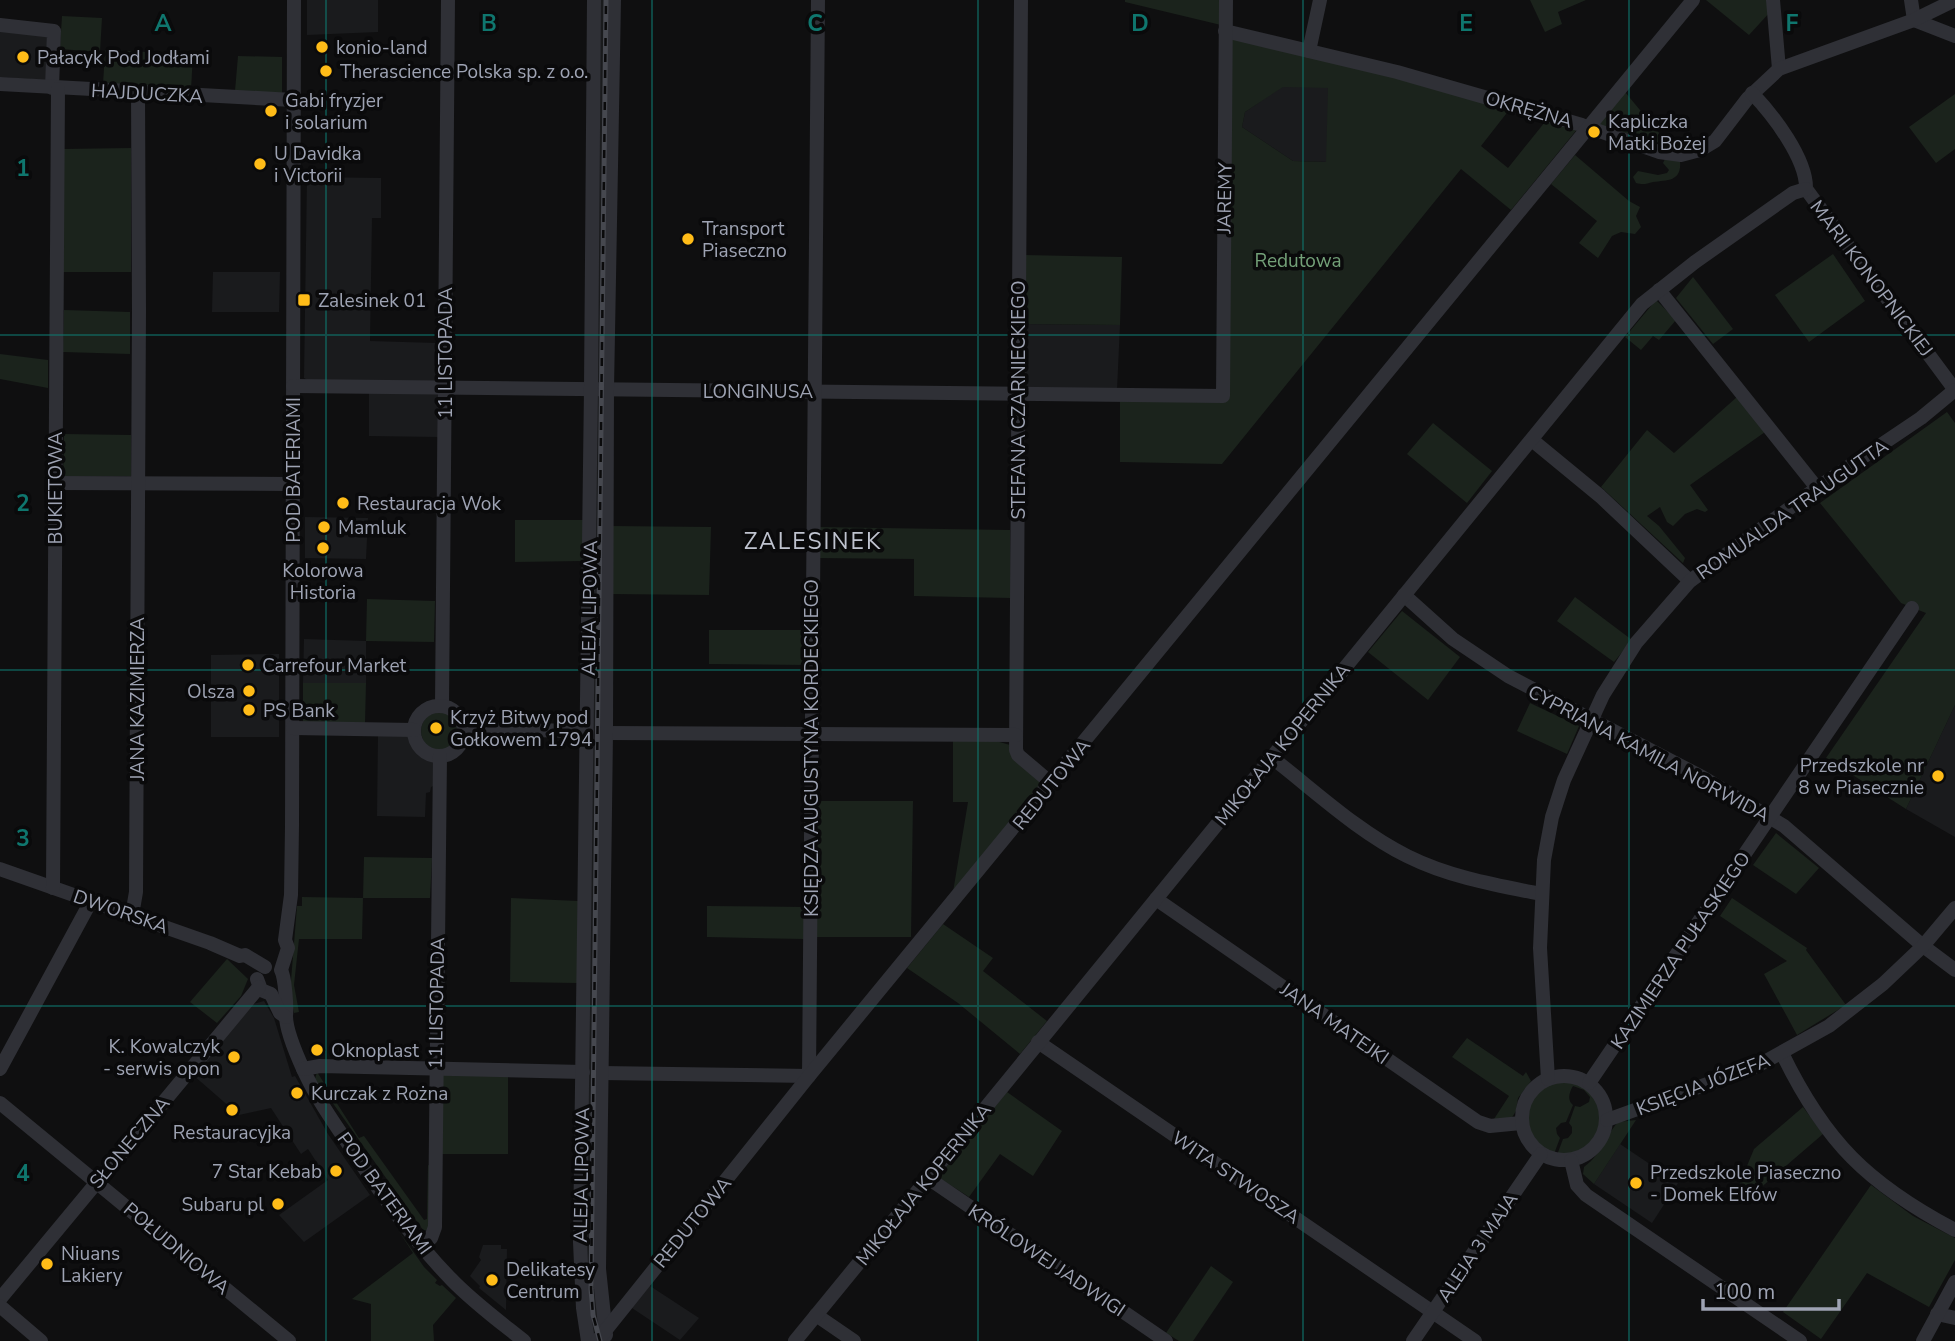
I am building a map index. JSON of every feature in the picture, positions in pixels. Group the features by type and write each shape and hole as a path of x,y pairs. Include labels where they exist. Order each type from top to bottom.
{"street":[{"name":"POD BATERIAMI","path":"294,0 291,895 285,940 270,978 280,1013 286,1017 303,1069 323,1106 371,1178 422,1246 453,1281 524,1341"},
{"name":"11 LISTOPADA","path":"442,706 448,0"},
{"name":"ALEJA LIPOWA","path":"588,1341 583,1308 580,1241 592,388 594,0"},
{"name":"ALEJA LIPOWA","path":"604,1338 599,1269 606,733 607,389 614,0"},
{"name":"KSIĘDZA AUGUSTYNA KORDECKIEGO","path":"809,1076 818,0"},
{"name":"STEFANA CZARNIECKIEGO","path":"1021,0 1016,750 1018,755 1051,783"},
{"name":"JAREMY","path":"1223,396 1226,0"},
{"path":"1309,51 1320,0"},
{"path":"1773,0 1779,69"},
{"path":"1911,0 1914,20 1955,36"},
{"name":"OKRĘŻNA","path":"1226,31 1513,104 1659,152 1681,155 1715,141 1752,93 1779,69 1914,20 1955,0"},
{"name":"REDUTOWA","path":"604,1338 809,1076 1589,128 1685,4"},
{"name":"BUKIETOWA","path":"0,26 51,29 55,34 53,888"},
{"name":"HAJDUCZKA","path":"0,84 293,100"},
{"name":"JANA KAZIMIERZA","path":"132,915 136,892 138,93"},
{"name":"MARII KONOPNICKIEJ","path":"1752,93 1799,156 1805,169 1806,189 1955,390"},
{"name":"MIKOŁAJA KOPERNIKA","path":"795,1341 1642,304 1793,193 1806,189"},
{"path":"1659,290 1817,488"},
{"name":"LONGINUSA","path":"293,386 1223,396"},
{"name":"ROMUALDA TRAUGUTTA","path":"1548,1079 1540,948 1541,894 1552,817 1564,780 1590,720 1614,676 1636,643 1690,581 1817,488 1921,418 1955,390"},
{"path":"1532,440 1600,496 1690,581"},
{"path":"55,483 292,484"},
{"name":"CYPRIANA KAMILA NORWIDA","path":"1404,595 1480,659 1590,720 1702,777 1784,826 1923,946 1955,970"},
{"name":"KAZIMIERZA PUŁASKIEGO","path":"1589,1083 1912,608"},
{"path":"442,706 452,709 461,718 464,729 463,740 458,747 453,752 440,756 423,750 414,730 416,722 426,710 442,706"},
{"path":"293,728 414,730"},
{"path":"464,729 587,731"},
{"path":"606,733 1016,735"},
{"name":"11 LISTOPADA","path":"422,1246 431,1238 435,1227 440,756"},
{"path":"1271,757 1359,826 1407,856 1442,871 1476,881 1541,894"},
{"name":"DWORSKA","path":"0,869 231,950 240,956 247,956 270,978"},
{"name":"JANA MATEJKI","path":"1156,899 1478,1122 1490,1126 1521,1123"},
{"path":"0,1069 91,901"},
{"name":"KSIĘCIA JÓZEFA","path":"1607,1120 1757,1066 1829,1026 1857,1006 1923,946 1955,908"},
{"name":"SŁONECZNA","path":"0,1298 270,978"},
{"name":"WITA STWOSZA","path":"1038,1042 1475,1341"},
{"path":"1782,1053 1801,1093 1834,1140 1857,1164 1884,1188 1955,1230"},
{"path":"303,1069 320,1066 583,1072"},
{"path":"601,1073 809,1076"},
{"path":"1560,1075 1574,1076 1589,1083 1598,1093 1606,1113 1603,1135 1593,1149 1581,1157 1561,1160 1541,1154 1531,1144 1521,1123 1522,1108 1528,1096 1537,1086 1560,1075"},
{"name":"POŁUDNIOWA","path":"0,1103 289,1341"},
{"name":"ALEJA 3 MAJA","path":"1413,1341 1541,1154"},
{"path":"1571,1160 1577,1185 1586,1195 1800,1341"},
{"name":"KRÓLOWEJ JADWIGI","path":"928,1178 1166,1341"},
{"path":"1923,1341 1955,1282"},
{"path":"0,1306 41,1341"},
{"path":"1937,1314 1955,1318"},
{"path":"816,1315 854,1341"}],"shaded area":[{"path":"307,0 378,0 378,32 307,35"},
{"path":"600,0 612,0 605,385 594,386"},
{"path":"0,31 50,35 47,80 0,77"},
{"path":"1283,86 1329,87 1328,162 1293,161 1242,127 1245,112"},
{"path":"307,177 381,178 381,218 372,218 370,341 437,343 437,382 310,381 304,378"},
{"path":"213,272 280,272 279,312 212,312"},
{"path":"1023,324 1120,325 1117,390 1023,388"},
{"path":"369,392 437,392 438,437 369,436"},
{"path":"605,395 599,1327 593,1334 585,1310 595,396"},
{"path":"305,517 368,518 366,559 305,558"},
{"path":"304,639 366,641 366,683 303,683"},
{"path":"279,654 279,737 211,737 211,655"},
{"name":"Przedszkole nr 8 w Piasecznie","path":"1955,705 1955,837 1906,809"},
{"path":"378,734 409,735 417,748 433,758 433,786 430,792 426,793 425,817 377,816"},
{"path":"264,1001 274,1018 292,1077 295,1076 328,1134 370,1195 304,1242 279,1215 328,1180 310,1152 308,1149 301,1154 271,1108 239,1115 193,1075 250,1005"},
{"name":"Przedszkole Piaseczno - Domek Elfów","path":"1620,1144 1678,1183 1652,1223 1594,1184"},
{"path":"483,1245 501,1245 501,1249 507,1249 506,1310 479,1288 470,1276 481,1260 479,1257"},
{"path":"647,1284 699,1318 680,1340 629,1306"}],"green space":[{"path":"1221,0 1221,25 1125,2"},
{"path":"1530,0 1586,0 1558,12 1562,24 1545,32"},
{"path":"1706,0 1769,0 1771,11 1749,35"},
{"path":"62,16 102,18 100,52 60,49"},
{"name":"Redutowa","path":"1236,37 1513,105 1481,146 1508,168 1549,117 1579,127 1511,210 1461,169 1222,464 1120,462 1120,398 1223,399 1232,40","holes":["1283,87 1328,88 1326,162 1293,161 1242,127 1245,112"]},
{"path":"105,50 193,54 191,90 103,85"},
{"path":"238,56 282,57 282,93 235,91"},
{"path":"1625,92 1664,139 1660,143 1598,125"},
{"path":"1955,94 1955,149 1936,163 1909,127"},
{"path":"131,148 131,272 63,272 63,149"},
{"path":"1575,155 1629,201 1640,207 1636,216 1641,227 1635,234 1621,232 1612,236 1598,258 1579,243 1597,221 1551,184"},
{"path":"1665,159 1680,161 1679,173 1676,176 1646,184 1636,183 1633,177 1638,171 1658,175 1667,173 1669,170 1663,163"},
{"path":"1833,254 1865,301 1809,342 1775,295"},
{"path":"1024,255 1122,257 1120,325 1023,324"},
{"path":"1693,277 1733,329 1713,344 1676,298"},
{"path":"1656,300 1676,320 1659,340 1653,336 1641,350 1625,337"},
{"path":"64,310 130,312 130,354 63,352"},
{"path":"0,354 48,360 48,388 0,379"},
{"path":"1737,397 1765,432 1690,485 1708,510 1705,512 1697,509 1685,514 1673,526 1667,522 1660,507 1647,516 1659,526 1685,558 1683,563 1601,487 1647,430 1674,453"},
{"path":"1947,412 1955,423 1955,705 1906,809 1826,758 1926,613 1901,603 1820,503"},
{"path":"1433,423 1492,471 1467,503 1407,454"},
{"path":"64,434 131,435 131,476 63,476"},
{"path":"515,520 584,520 583,561 515,562"},
{"path":"611,526 711,527 709,595 610,594"},
{"path":"817,527 1010,530 1011,598 914,596 914,559 816,558"},
{"path":"1575,597 1632,640 1614,662 1557,621"},
{"path":"367,599 435,601 434,642 366,641"},
{"path":"1402,611 1460,657 1428,700 1368,652"},
{"path":"709,630 805,630 805,665 709,664"},
{"path":"303,683 366,683 365,723 303,722"},
{"path":"1530,703 1579,726 1567,754 1517,731"},
{"path":"440,712 453,718 459,731 453,744 440,750 427,744 421,731 427,718"},
{"path":"953,740 996,741 1010,745 1041,785 953,892 968,802 953,802"},
{"path":"815,801 913,801 911,937 814,937"},
{"path":"1776,833 1819,868 1796,894 1753,865"},
{"path":"364,857 432,858 430,898 363,898"},
{"path":"302,897 363,898 362,939 299,939 294,985 299,1012 294,1013 290,993 297,906 302,906"},
{"path":"511,898 578,901 577,983 510,982"},
{"path":"1732,898 1807,948 1846,1005 1797,1035 1764,974 1787,961 1720,916"},
{"path":"707,906 805,907 804,939 707,937"},
{"path":"943,924 993,958 983,971 1047,1021 1020,1054 958,1003 907,968"},
{"path":"227,959 248,979 241,996 217,1023 190,1002"},
{"path":"1467,1038 1523,1076 1526,1072 1531,1081 1518,1098 1516,1111 1511,1119 1494,1119 1509,1096 1452,1057"},
{"path":"317,1072 359,1138 364,1136 424,1220 427,1219 428,1165 430,1166 430,1231 423,1230 332,1102 325,1097 315,1079"},
{"path":"440,1072 508,1072 508,1154 440,1154"},
{"path":"1557,1081 1577,1084 1591,1093 1599,1106 1601,1120 1598,1134 1589,1146 1576,1153 1557,1155 1563,1139 1572,1133 1569,1123 1575,1106 1580,1107 1589,1102 1590,1097 1584,1090 1573,1086 1569,1099 1573,1105 1566,1122 1556,1128 1560,1138 1554,1154 1542,1146 1529,1127 1527,1116 1535,1096"},
{"path":"1007,1092 1062,1131 1033,1176 1000,1154 969,1197 938,1177"},
{"path":"1803,1107 1823,1134 1750,1197 1737,1190 1754,1149"},
{"path":"1636,1120 1594,1184 1583,1174 1584,1167 1595,1156 1618,1122"},
{"path":"1871,1185 1913,1216 1955,1238 1955,1260 1929,1307 1867,1273 1821,1339 1783,1312"},
{"path":"398,1230 424,1267 437,1280 435,1283 442,1285 456,1298 433,1325 434,1341 371,1341 371,1304 352,1299 413,1253"},
{"path":"1211,1266 1233,1282 1193,1341 1179,1341 1166,1333"}],"railway":[{"path":"600,1341 593,1315 591,1289 606,0"}],"place":[{"name":"konio-land","path":"322,47"},
{"name":"Pałacyk Pod Jodłami","path":"23,57"},
{"name":"Therascience Polska sp. z o.o.","path":"326,71"},
{"name":"Gabi fryzjer i solarium","path":"271,111"},
{"name":"Kapliczka Matki Bożej","path":"1594,132"},
{"name":"U Davidka i Victorii","path":"260,164"},
{"name":"Transport Piaseczno","path":"688,239"},
{"name":"Zalesinek 01","path":"304,300"},
{"name":"Restauracja Wok","path":"343,503"},
{"name":"Mamluk","path":"324,527"},
{"name":"Kolorowa Historia","path":"323,548"},
{"name":"Carrefour Market","path":"248,665"},
{"name":"Olsza","path":"249,691"},
{"name":"PS Bank","path":"249,710"},
{"name":"Krzyż Bitwy pod Gołkowem 1794","path":"436,728"},
{"name":"Przedszkole nr 8 w Piasecznie","path":"1938,776"},
{"name":"Oknoplast","path":"317,1050"},
{"name":"K. Kowalczyk - serwis opon","path":"234,1057"},
{"name":"Kurczak z Rożna","path":"297,1093"},
{"name":"Restauracyjka","path":"232,1110"},
{"name":"7 Star Kebab","path":"336,1171"},
{"name":"Przedszkole Piaseczno - Domek Elfów","path":"1636,1183"},
{"name":"Subaru pl","path":"278,1204"},
{"name":"Niuans Lakiery","path":"47,1264"},
{"name":"Delikatesy Centrum","path":"492,1280"}],"district":[{"name":"ZALESINEK","path":"813,541"}]}
